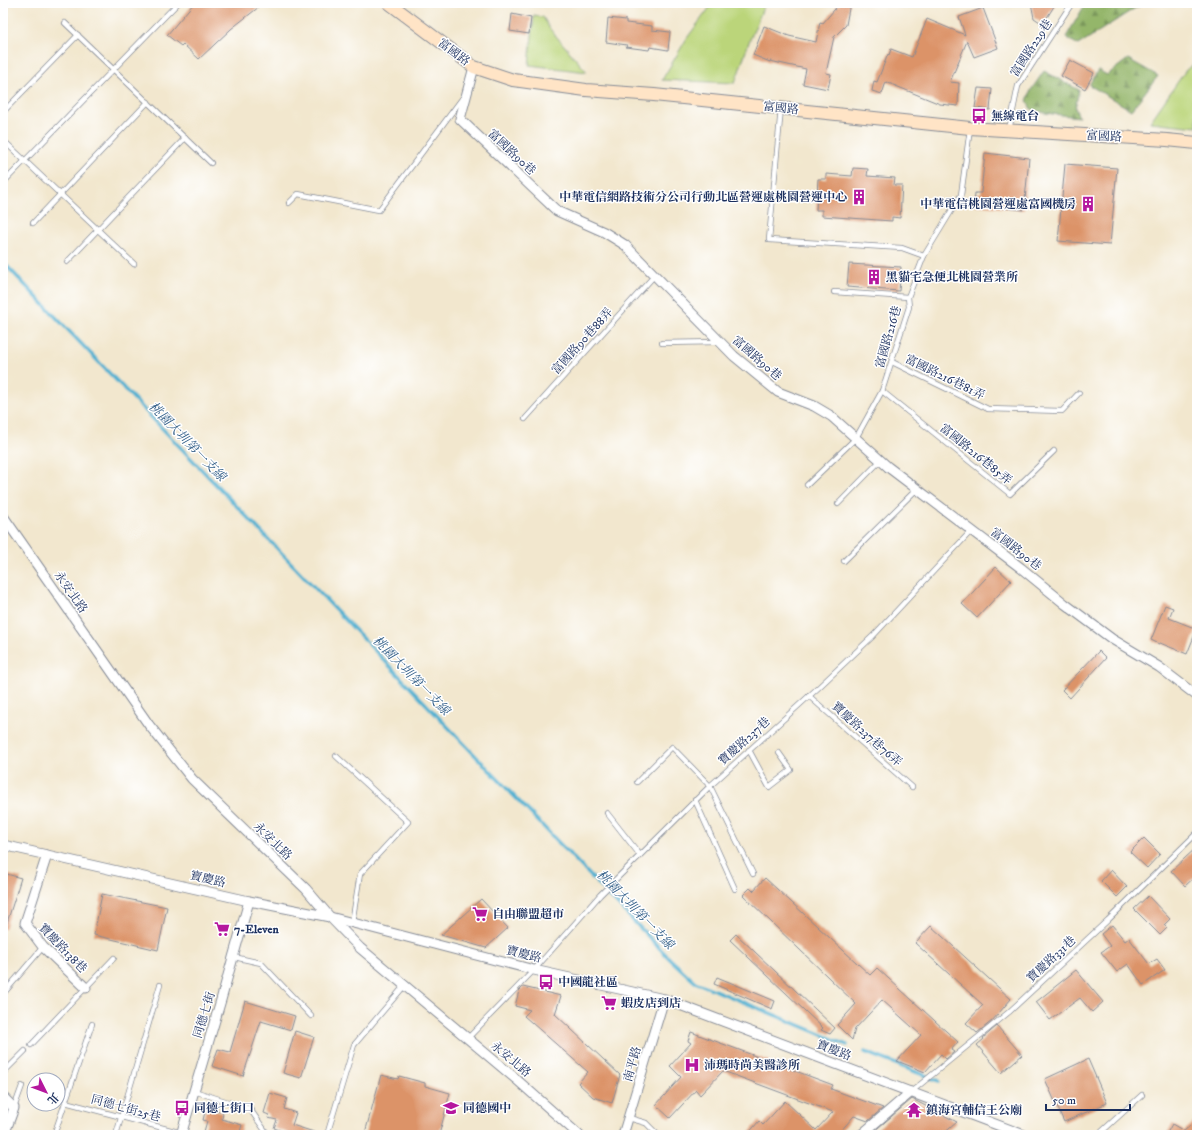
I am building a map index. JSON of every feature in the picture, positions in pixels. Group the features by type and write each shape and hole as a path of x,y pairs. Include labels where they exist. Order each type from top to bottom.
{"street":[{"name":"富國路","path":"389,3 474,68 513,80 586,90 654,95 970,128 1197,143"},
{"name":"富國路90巷","path":"474,68 460,119 557,211 604,232 625,245 734,356 778,392 814,406 831,416 917,489 1095,626 1112,639 1159,667 1197,696"},
{"name":"永安北路","path":"3,516 149,725 192,779 306,888 330,917 360,948 468,1038 579,1135"},
{"name":"寶慶路","path":"3,845 249,901 330,917 534,970 664,999 1024,1135"},
{"name":"寶慶路138巷","path":"47,855 25,923 43,947 86,988"},
{"name":"同德七街","path":"182,1134 249,901"},
{"name":"南平路","path":"623,1135 664,999"},
{"path":"861,1135 911,1092"},
{"path":"3,1097 14,1108 4,1135"}],"lane":[{"path":"3,183 178,3"},
{"name":"富國路229巷","path":"1009,130 1018,86 1072,3"},
{"path":"64,23 211,163"},
{"path":"3,112 78,35"},
{"path":"289,203 298,194 378,210 467,91"},
{"path":"33,223 148,102"},
{"path":"781,108 769,240 902,248 924,256"},
{"name":"富國路216巷","path":"807,485 856,438 882,391 909,307 908,297 924,256 962,195 970,128"},
{"path":"67,262 185,138"},
{"path":"3,140 134,264"},
{"name":"富國路90巷88弄","path":"525,419 654,276"},
{"path":"834,292 908,297"},
{"path":"662,343 720,342"},
{"name":"富國路216巷81弄","path":"892,362 988,409 1062,411 1079,393"},
{"name":"富國路216巷85弄","path":"882,391 1010,494 1054,451"},
{"path":"838,504 881,460"},
{"path":"844,561 917,489"},
{"name":"寶慶路237巷","path":"468,1038 534,970 600,895 695,800 873,636 972,530"},
{"name":"寶慶路237巷76弄","path":"809,696 912,787"},
{"path":"637,782 672,747 710,786 753,874"},
{"path":"749,750 769,787 791,770 779,753"},
{"path":"336,756 408,822 360,874 352,923"},
{"path":"695,800 735,889"},
{"path":"607,813 640,855"},
{"name":"寶慶路331巷","path":"911,1092 1009,1012 1112,916 1197,832"},
{"path":"3,994 43,947"},
{"path":"234,957 261,963 312,1016"},
{"path":"30,1044 114,958"},
{"path":"116,1135 160,985"},
{"path":"327,1135 354,1046 405,985"},
{"path":"66,1102 92,1024"},
{"path":"3,1073 25,1051"},
{"path":"14,1108 22,1086"},
{"path":"194,1091 250,1109 268,1135"},
{"path":"1098,1135 1142,1095"},
{"name":"同德七街25巷","path":"66,1102 182,1134"},
{"path":"54,1135 62,1112"},
{"path":"628,1118 646,1123 658,1135"}],"green space":[{"path":"713,3 765,3 749,42 735,83 662,80 687,38"},
{"path":"1086,3 1145,3 1078,45 1066,37"},
{"path":"534,16 543,17 550,29 587,72 529,65"},
{"path":"1128,59 1158,76 1131,110 1089,85 1098,70 1107,75"},
{"path":"1197,61 1197,127 1150,122 1186,70"},
{"path":"1044,71 1079,90 1075,108 1079,117 1045,113 1031,109 1027,101 1031,90"}],"building":[{"path":"194,3 264,3 231,29 199,59 183,44 181,46 167,35"},
{"path":"840,3 850,3 846,25 834,37 826,73 831,74 828,89 803,84 806,69 770,62 753,55 764,26 789,36 816,42 820,22 823,23"},
{"path":"1031,3 1056,3 1043,24 1034,18"},
{"path":"983,8 998,48 974,57 967,41 950,82 959,83 958,106 940,104 886,82 882,94 872,91 874,81 877,82 891,49 912,57 927,19 965,35 959,17"},
{"path":"512,14 531,18 529,34 510,31"},
{"path":"608,18 626,20 626,23 652,26 652,30 670,32 668,50 650,47 649,50 626,47 627,45 606,42"},
{"path":"1070,60 1094,73 1085,89 1061,76"},
{"path":"978,88 992,89 990,110 975,108"},
{"name":"中華電信桃園營運處富國機房","path":"985,153 1029,158 1024,210 974,205 975,193 981,193"},
{"name":"中華電信桃園營運處富國機房","path":"1065,164 1117,168 1110,245 1058,241"},
{"name":"中華電信網路技術分公司行動北區營運處桃園營運中心","path":"853,168 868,169 867,176 895,178 894,185 902,185 900,218 892,217 892,221 822,216 822,210 816,210 818,179 826,179 826,174 852,176"},
{"name":"黑貓宅急便北桃園營業所","path":"849,264 901,267 899,291 847,287"},
{"path":"996,567 1011,581 977,618 962,604"},
{"path":"1165,605 1173,608 1169,618 1197,629 1187,654 1151,640"},
{"path":"1099,651 1106,658 1070,698 1062,690"},
{"path":"1144,838 1160,854 1147,868 1130,852"},
{"path":"1197,847 1197,875 1185,886 1171,871"},
{"path":"1111,870 1127,887 1117,897 1101,881"},
{"path":"3,873 21,878 5,929 3,929"},
{"path":"765,878 870,975 877,968 958,1042 951,1050 954,1052 946,1059 941,1054 925,1072 897,1061 921,1035 882,1000 855,1029 852,1040 837,1025 856,1004 743,895 750,888 753,891"},
{"path":"102,894 167,907 158,950 94,935"},
{"path":"1148,896 1170,919 1164,925 1167,928 1160,935 1134,909"},
{"name":"自由聯盟超市","path":"481,899 508,928 486,948 441,935"},
{"path":"1112,925 1125,941 1129,938 1149,964 1157,959 1165,970 1143,985 1128,964 1117,972 1101,952 1110,946 1101,934"},
{"path":"931,926 1011,999 992,1021 977,1033 966,1023 983,1005 915,943"},
{"path":"736,934 835,1028 830,1034 821,1030 823,1028 730,940"},
{"path":"1076,970 1103,1002 1092,1012 1080,998 1050,1020 1036,1002"},
{"path":"717,977 775,1001 772,1009 714,984"},
{"path":"523,987 561,996 555,1014 620,1075 612,1103 593,1097 578,1083 588,1072 524,1016 530,1010 515,1006 519,991"},
{"path":"245,1001 295,1016 291,1030 261,1021 243,1076 212,1066 218,1049 230,1052"},
{"path":"997,1026 1022,1055 1001,1073 977,1045"},
{"path":"295,1031 314,1037 301,1078 283,1073"},
{"path":"691,1032 833,1085 831,1089 883,1108 868,1121 854,1116 837,1135 747,1135 759,1121 763,1125 785,1101 816,1130 833,1112 723,1071 700,1095 696,1090 670,1118 656,1105 681,1077 670,1066 691,1043 688,1041"},
{"path":"1088,1059 1107,1103 1064,1122 1045,1079"},
{"path":"381,1075 398,1079 399,1076 425,1083 425,1086 450,1093 439,1135 373,1135 365,1133"},
{"path":"270,1093 287,1098 284,1109 296,1113 292,1125 317,1133 317,1135 287,1135 288,1133 274,1128 277,1120 268,1118 269,1115 264,1113"},
{"name":"鎮海宮輔信王公廟","path":"912,1099 957,1122 942,1135 873,1135 872,1133"},
{"path":"206,1108 223,1113 222,1119 242,1125 239,1135 203,1135 207,1121 203,1120"},
{"path":"1197,1120 1197,1135 1166,1135 1172,1124 1184,1131"}],"waterway":[{"name":"桃園大圳第一支線","path":"3,262 670,959 695,982 847,1045"},
{"name":"桃園大圳第一支線","path":"865,1052 939,1081"}],"place":[{"name":"無線電台","path":"979,116"},
{"name":"中華電信網路技術分公司行動北區營運處桃園營運中心","path":"859,197"},
{"name":"中華電信桃園營運處富國機房","path":"1088,204"},
{"name":"黑貓宅急便北桃園營業所","path":"874,277"},
{"name":"自由聯盟超市","path":"480,914"},
{"name":"7-Eleven","path":"222,929"},
{"name":"中國龍社區","path":"546,982"},
{"name":"蝦皮店到店","path":"609,1003"},
{"name":"沛瑪時尚美醫診所","path":"692,1065"},
{"name":"同德七街口","path":"182,1108"},
{"name":"同德國中","path":"451,1108"},
{"name":"鎮海宮輔信王公廟","path":"914,1110"}]}
